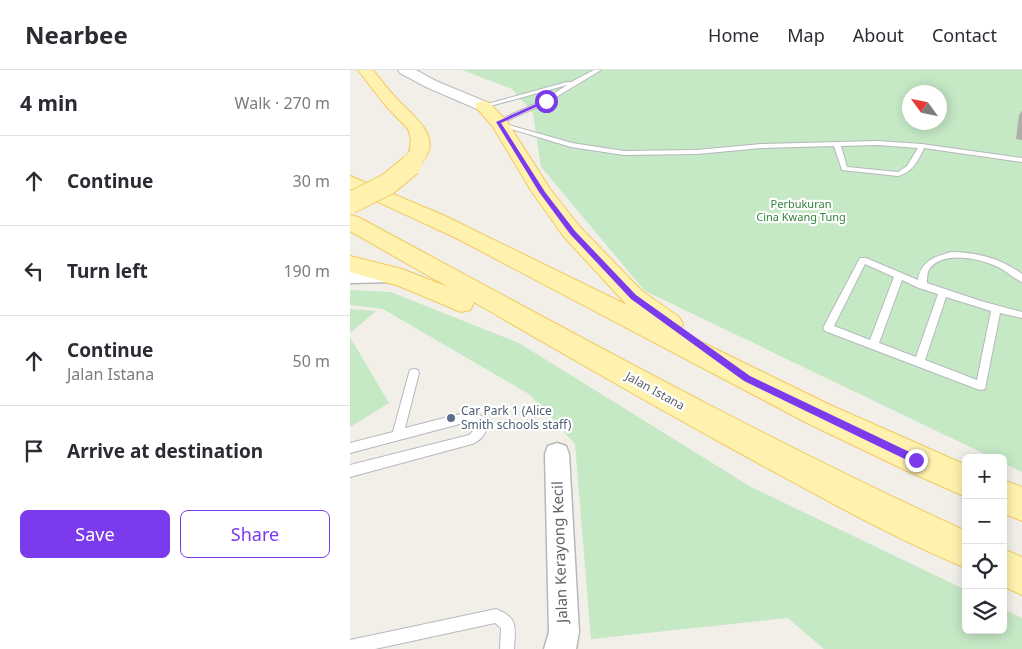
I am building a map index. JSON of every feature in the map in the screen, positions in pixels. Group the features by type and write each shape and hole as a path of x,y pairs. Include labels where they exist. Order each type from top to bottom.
{"main road":[{"path":"350,203 390,182 414,162 418,154 420,140 416,128 380,90 365,70"},
{"path":"405,70 483,106 499,123 542,192 572,232 633,297 747,378"},
{"path":"350,182 441,221 747,378 916,460 962,479"},
{"name":"Jalan Istana","path":"350,222 671,400 892,516 962,548"},
{"path":"350,264 374,269 422,284 671,400"},
{"path":"1007,498 1022,504"},
{"path":"1007,569 1022,576"}],"street":[{"path":"350,277 398,276"},
{"name":"Jalan Kerayong Kecil","path":"557,454 564,632 560,649"}],"lane":[{"path":"499,123 533,108 598,70"},
{"path":"483,106 579,80"},
{"path":"529,94 537,95 546,101"},
{"path":"521,96 520,101 523,105 533,108"},
{"path":"499,123 571,145 624,153 698,152 761,146 877,143 922,146 1022,160"},
{"path":"836,144 844,169 898,174 908,170 922,146"},
{"path":"922,286 925,270 929,264 941,258 964,255 990,260 1008,268 1022,279"},
{"path":"996,309 982,386 828,328 863,260 922,286 996,309 1022,314"},
{"path":"873,345 899,276"},
{"path":"920,363 943,292"},
{"path":"398,436 414,372"},
{"path":"350,448 472,416 481,421 482,430 472,439 350,471"},
{"path":"350,647 496,616 508,625 507,649"}],"green space":[{"name":"Perbukuran Cina Kwang Tung","path":"462,70 1022,70 1022,472 1007,465 1007,454 985,454 645,291 541,167 533,113 512,89"},
{"path":"350,290 391,292 519,343 751,487 962,588 962,634 1007,634 1007,611 1022,618 1022,649 824,649 788,618 591,639 575,444 529,394 383,309 350,305"},
{"path":"350,309 376,311 350,333"},
{"path":"350,337 389,403 350,427"}],"place":[{"name":"Car Park 1 (Alice Smith schools staff)","path":"451,418"}],"route":[{"path":"546,101 498,122 542,192 572,232 633,297 747,378 916,460"}]}
